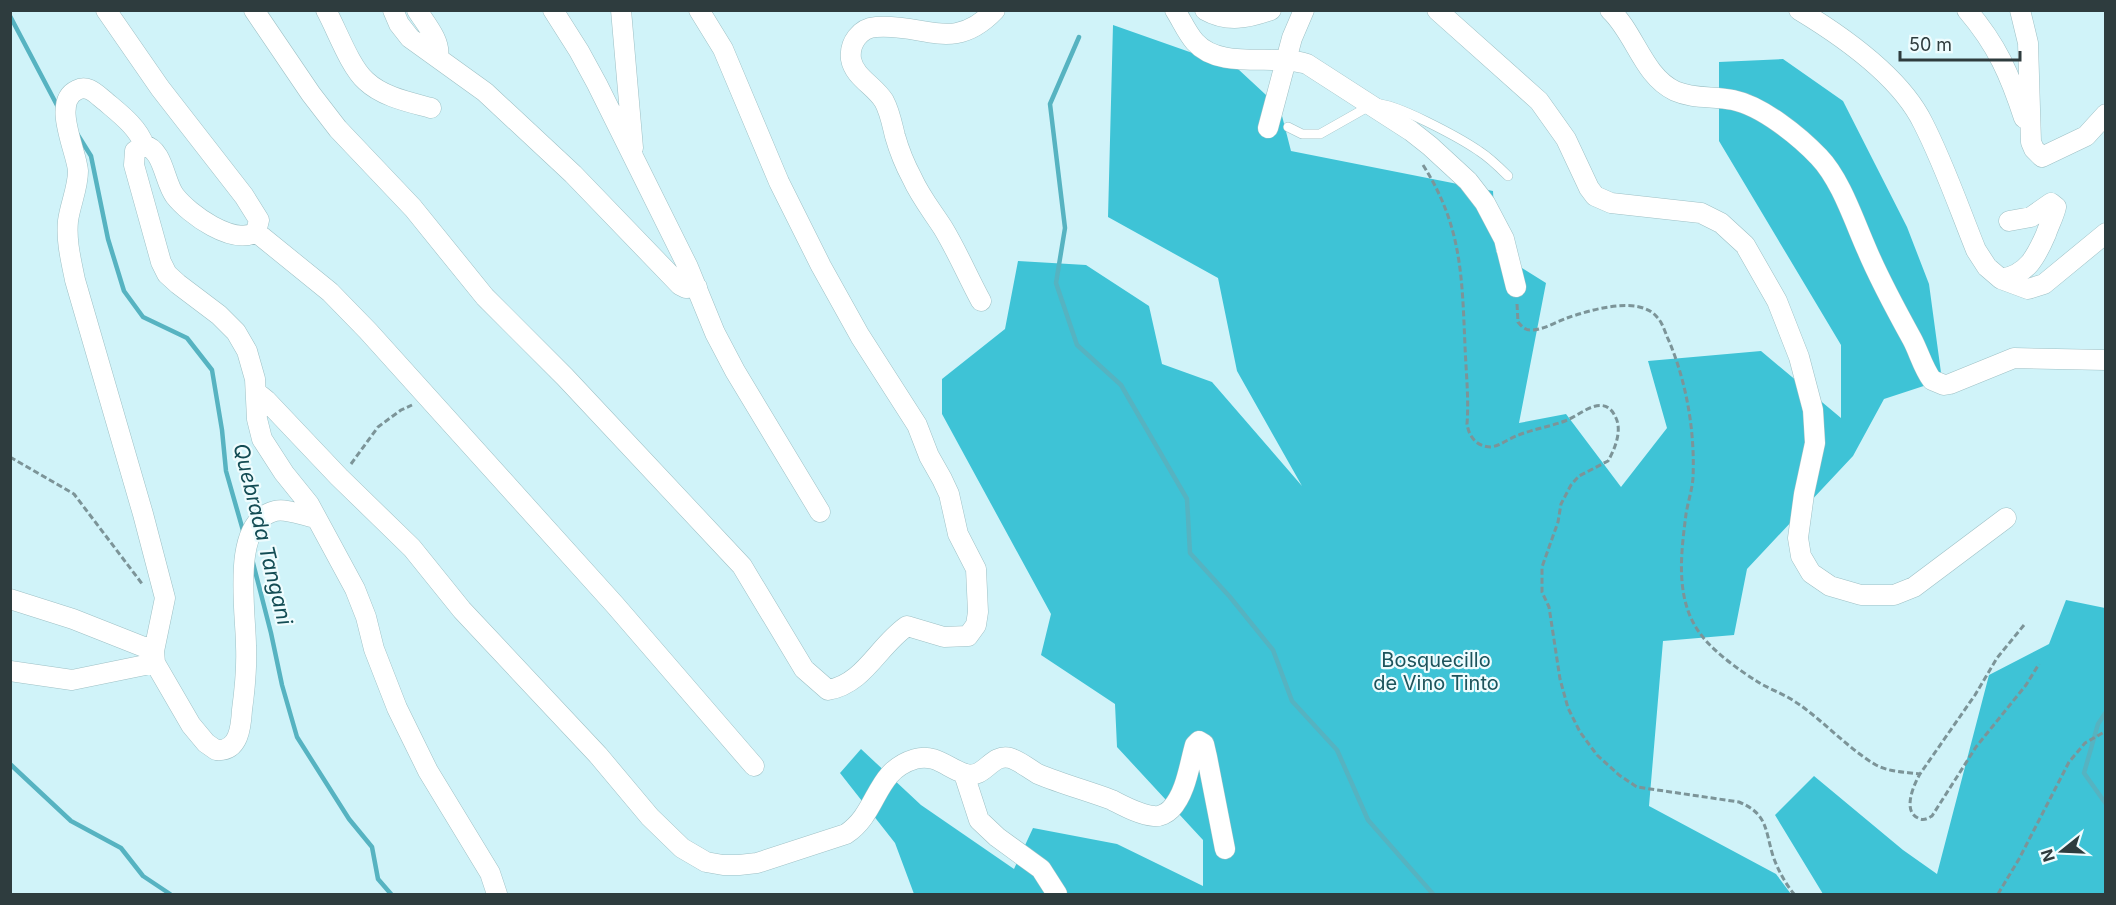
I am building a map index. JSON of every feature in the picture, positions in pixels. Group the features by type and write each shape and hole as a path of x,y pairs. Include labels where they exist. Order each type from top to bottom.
{"street":[{"path":"106,10 160,88 253,209 259,220 256,232"},
{"path":"254,10 311,94 338,129 413,208 485,297 565,377 742,566 804,669 828,690 839,688 855,679 895,634 907,626 944,636 968,636 976,625 978,612 976,569 958,534 949,495 917,425 860,336 821,266 779,182 707,14"},
{"path":"326,10 353,65 365,81 382,92 431,108"},
{"path":"393,10 399,24 410,38 485,92 573,174 680,285 686,288 697,287"},
{"path":"417,10 433,37 439,52 438,56"},
{"path":"553,10 588,68 697,287 715,333 735,371 820,512"},
{"path":"621,10 634,151 631,156"},
{"path":"981,301 943,228 927,206 911,176 884,102 854,66 851,51 856,37 866,29 873,27 902,27 949,34 983,23 995,10"},
{"path":"1175,10 1195,42 1215,55 1286,60 1307,64 1430,146 1467,181 1485,203 1504,239 1516,287"},
{"path":"1205,10 1223,18 1244,18 1271,10"},
{"path":"1278,128 1286,60 1292,38 1304,10"},
{"path":"1437,10 1539,101 1566,139 1595,196 1611,203 1701,213 1720,223 1744,245 1777,301 1799,357 1813,410 1815,443 1804,494 1798,538 1801,556 1811,573 1830,586 1861,595 1894,595 1914,587 2007,518"},
{"path":"1610,10 1620,20 1651,70 1662,82 1675,91 1734,100 1753,107 1790,130 1820,158 1835,181 1885,291 1932,380 1944,385 1950,384 2014,358 2106,360"},
{"path":"1799,10 1835,32 1894,82 1907,98 1923,122 1976,250 1987,267 2001,279 2028,289 2044,284 2106,233"},
{"path":"1967,10 1995,46 2015,90 2031,142 2042,157 2086,136 2106,114"},
{"path":"2020,10 2028,43 2031,142"},
{"path":"256,232 243,236 229,234 193,213 174,195 157,155 149,146 144,145 138,133 95,92 79,88 70,96 66,121 78,173 68,220 68,243 75,280 162,583 165,598 155,657 183,715 206,743 216,750 233,744 241,729 247,678 243,580 247,543 252,531 259,519 275,511 285,510 316,518"},
{"path":"144,145 135,151 134,165 161,262 167,274 219,315 236,332 247,351 255,379 256,411 262,439 284,473 309,504 355,589 366,617 374,649 406,726 428,771 490,873 497,894"},
{"path":"2001,279 2022,272 2033,262 2056,207 2051,203 2031,217 2009,222"},
{"path":"256,232 330,292 615,605 754,766"},
{"path":"256,392 412,548 462,610 598,755 650,817 682,848 700,859 723,865 757,863 846,834 857,827 866,816 881,784 890,772 904,762 918,758 937,759 964,774 979,773 998,758 1007,757 1039,774 1128,808 1154,816 1162,815 1170,810 1181,795 1195,745 1199,741 1202,742 1207,757 1225,849"},
{"path":"10,599 73,619 155,657"},
{"path":"10,671 72,680 155,657"},
{"path":"964,774 979,820 996,837 1041,869 1057,894"}],"lane":[{"path":"1278,128 1302,134 1320,134 1376,103 1383,103 1447,132 1482,153 1508,176"}],"path":[{"path":"1419,158 1442,198 1459,255 1467,424 1471,437 1482,445 1495,447 1518,435 1565,421 1586,408 1598,405 1610,410 1617,420 1617,441 1608,461 1579,476 1565,496 1541,576 1542,592 1548,607 1563,694 1574,721 1597,755 1619,775 1637,787 1739,802 1753,809 1764,823 1774,856 1786,884 1794,894"},
{"path":"1516,287 1516,318 1521,326 1529,330 1584,312 1616,306 1638,306 1646,308 1657,316 1680,374 1691,426 1693,481 1683,547 1682,588 1693,624 1717,651 1758,682 1812,713 1877,766 1899,772 1920,774"},
{"path":"339,477 378,427 401,410 427,397"},
{"path":"10,457 74,494 162,611"},
{"path":"2024,625 1997,658 1976,695 1920,774 1912,792 1910,805 1913,815 1922,820 1932,816 1976,747 2026,685 2039,664"},
{"path":"1998,894 2019,859 2069,762 2085,743 2106,730"}],"green space":[{"name":"Bosquecillo de Vino Tinto","path":"1113,25 1238,69 1280,108 1291,151 1493,191 1496,252 1546,283 1519,423 1566,414 1621,487 1667,428 1648,361 1761,351 1841,418 1841,345 1719,141 1719,62 1783,59 1843,101 1907,227 1929,284 1942,380 1884,399 1853,456 1747,569 1734,635 1663,641 1649,806 1776,874 1791,894 914,894 895,843 840,773 861,749 921,805 1014,869 1033,828 1117,844 1203,886 1203,840 1117,747 1115,704 1041,655 1051,614 942,414 942,379 1005,329 1018,261 1086,265 1149,306 1162,364 1212,382 1302,486 1237,371 1218,278 1108,217"},
{"path":"2066,600 2105,608 2105,894 1823,894 1775,815 1814,776 1903,850 1937,874 1989,675 2049,644"}],"waterway":[{"name":"Quebrada Tangani","path":"10,16 59,109"},
{"path":"1079,37 1050,104 1065,228 1056,283 1077,345 1121,385 1187,499 1190,553 1273,650 1292,701 1337,750 1368,820 1433,894"},
{"name":"Quebrada Tangani","path":"76,132 91,156 108,239 124,291 143,317 187,338 212,370 226,471 244,534"},
{"name":"Quebrada Tangani","path":"252,559 297,737 349,819 372,847 378,879 391,894"},
{"path":"2106,712 2098,724 2084,773 2106,804"},
{"path":"10,764 71,821 121,848 143,876 170,894"}]}
